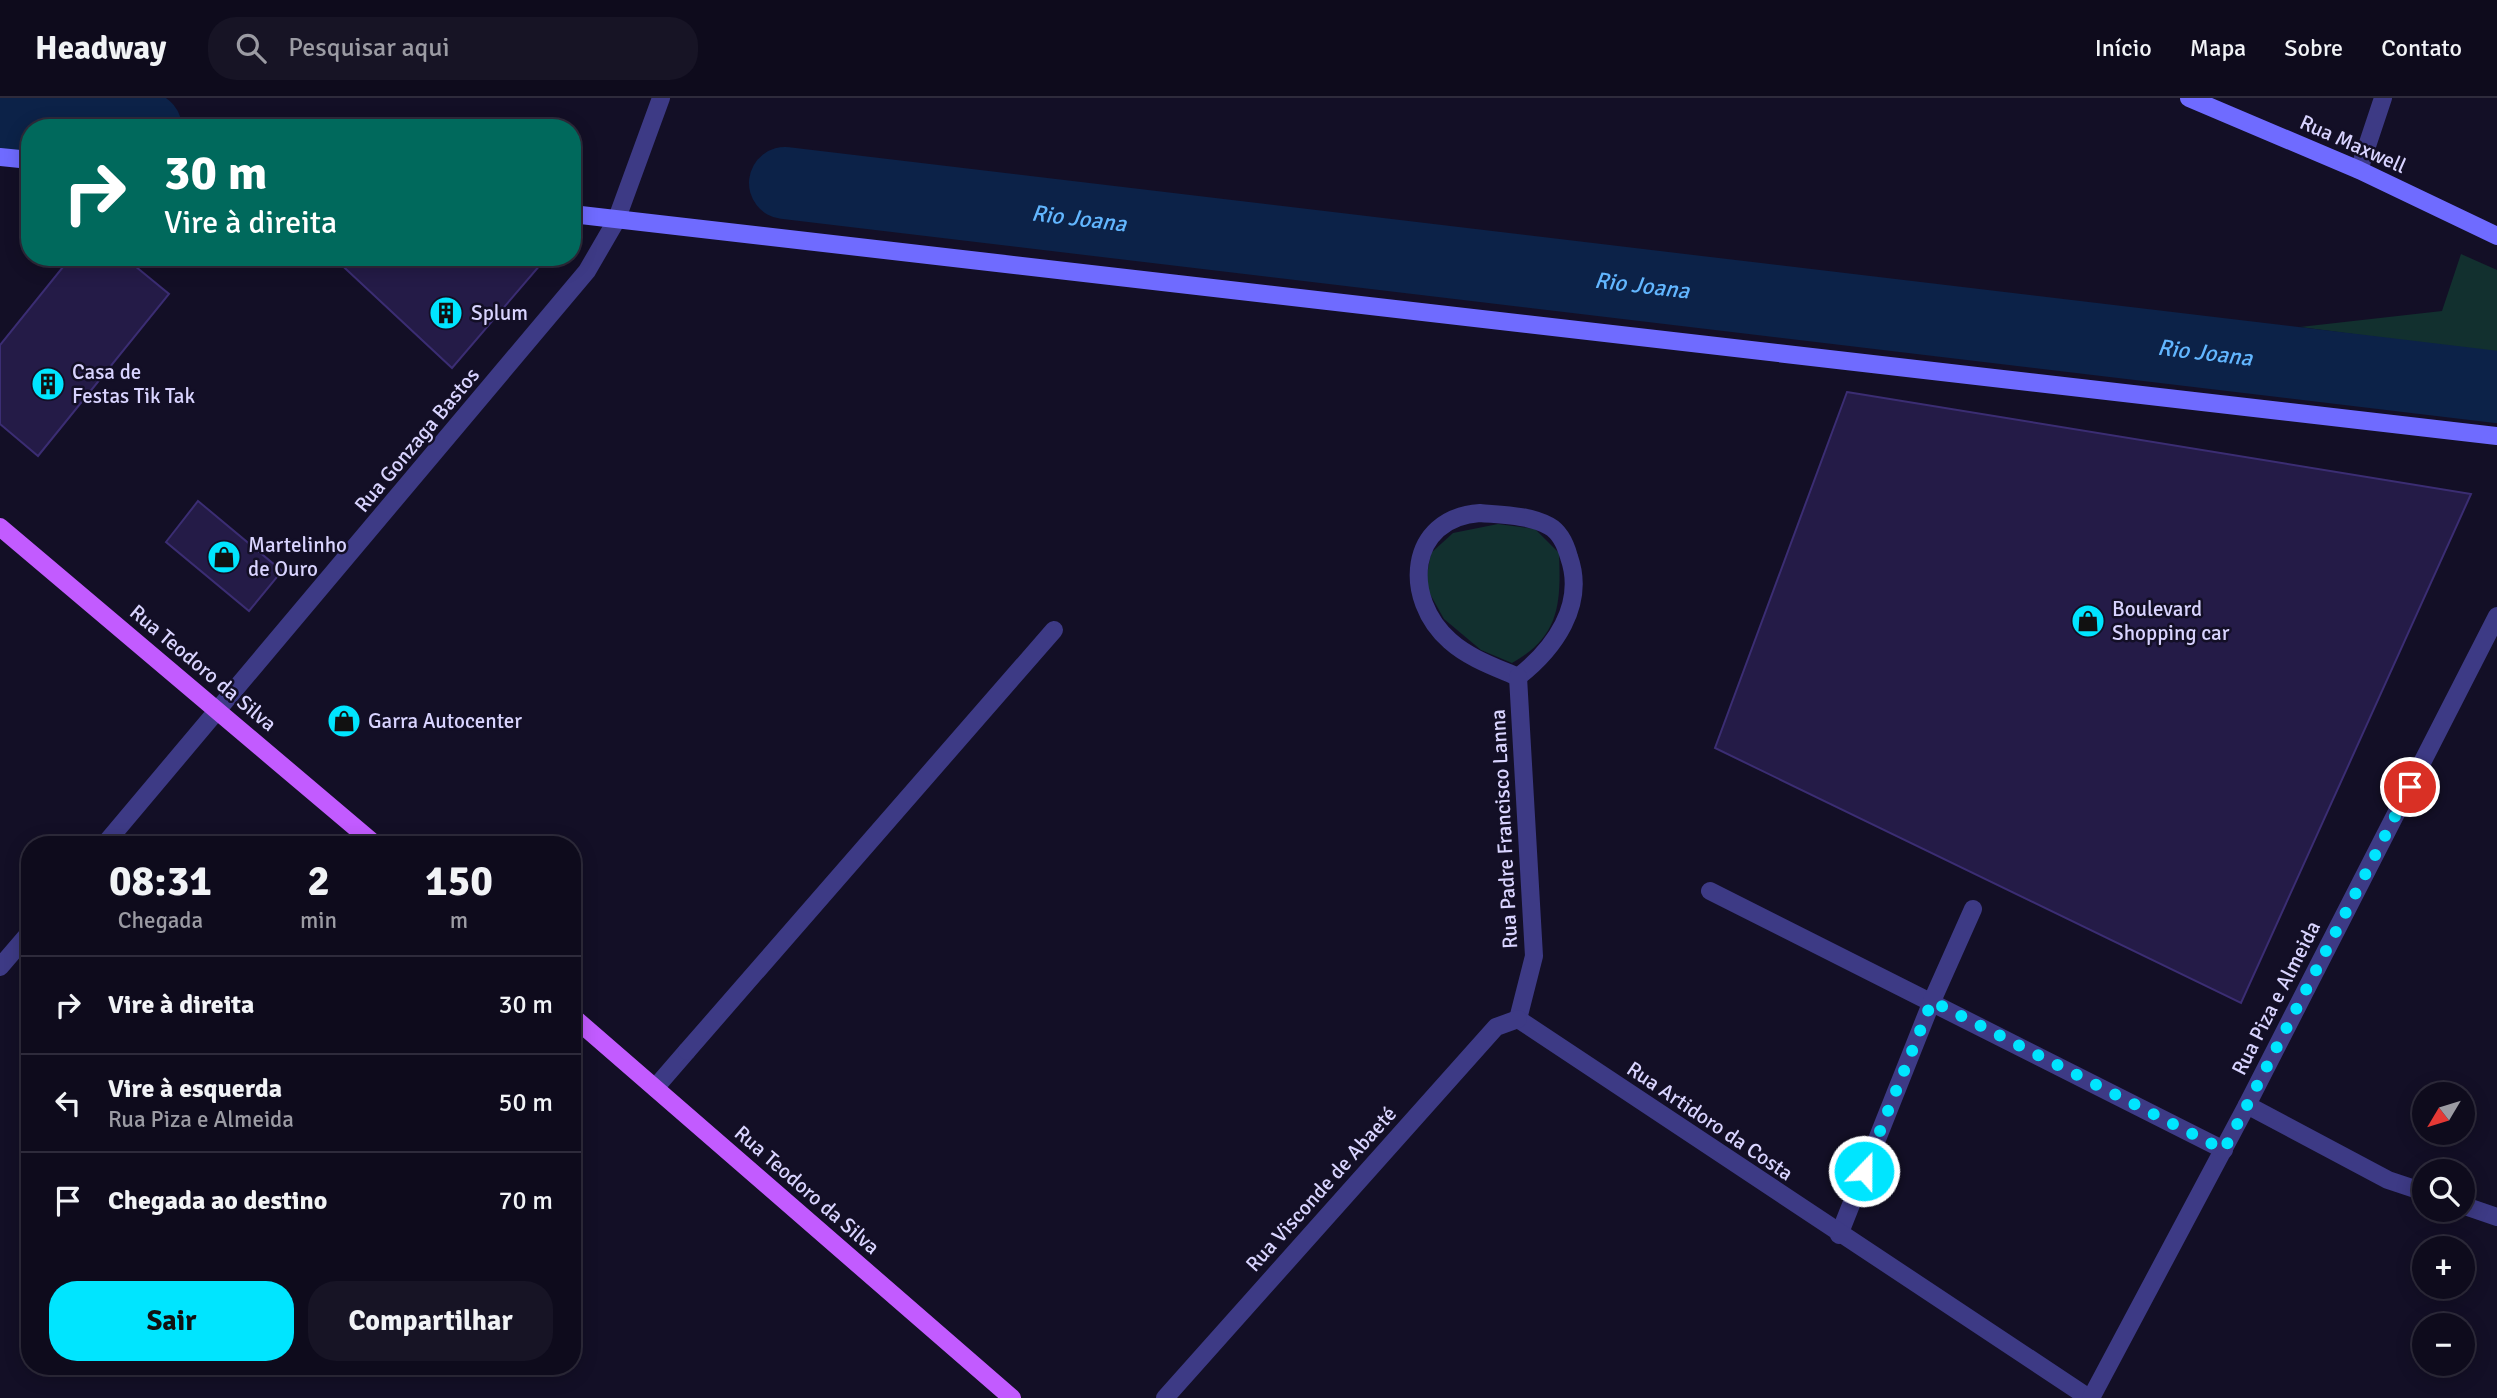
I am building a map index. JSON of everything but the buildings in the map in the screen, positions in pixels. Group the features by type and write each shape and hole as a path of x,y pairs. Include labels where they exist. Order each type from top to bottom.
{"main road":[{"name":"Rua Maxwell","path":"2189,98 2359,170 2497,236"},
{"path":"0,157 21,159"},
{"path":"581,215 2497,436"},
{"name":"Rua Teodoro da Silva","path":"0,527 366,836"},
{"name":"Rua Teodoro da Silva","path":"581,1024 1012,1398"}],"street":[{"name":"Rua Gonzaga Bastos","path":"112,836 220,711 587,271 616,221 661,98"},
{"path":"2359,170 2383,98"},
{"path":"1463,514 1532,519 1552,527 1565,544 1572,564 1573,584 1569,613 1542,658 1518,677 1474,657 1450,641 1429,617 1420,592 1418,567 1425,543 1443,524 1463,514"},
{"name":"Rua Piza e Almeida","path":"2090,1398 2224,1150 2497,615"},
{"path":"655,1088 1054,630"},
{"name":"Rua Padre Francisco Lanna","path":"1518,677 1535,956 1518,1019"},
{"path":"1710,891 2224,1150"},
{"path":"1839,1235 1932,1001 1972,909"},
{"path":"0,967 21,942"},
{"name":"Rua Artidoro da Costa","path":"1518,1019 1839,1235 2090,1398"},
{"name":"Rua Visconde de Abaeté","path":"1165,1398 1496,1027 1518,1019"},
{"path":"2247,1105 2388,1180 2412,1188"},
{"path":"2475,1209 2497,1217"}],"green space":[{"path":"2461,254 2497,270 2497,353 2300,327 2442,311"},
{"path":"1498,524 1535,529 1559,553 1558,603 1554,617 1540,641 1512,663 1481,650 1444,619 1425,585 1431,553 1453,533"}],"waterway":[{"name":"Rio Joana","path":"0,116 36,119"},
{"name":"Rio Joana","path":"785,183 2497,387"}],"place":[{"name":"Splum","path":"446,313"},
{"name":"Casa de Festas Tik Tak","path":"48,384"},
{"name":"Martelinho de Ouro","path":"224,557"},
{"name":"Boulevard Shopping car","path":"2088,621"},
{"name":"Garra Autocenter","path":"344,721"}],"route":[{"path":"1864,1171 1932,1001 2224,1150 2410,787"}]}
